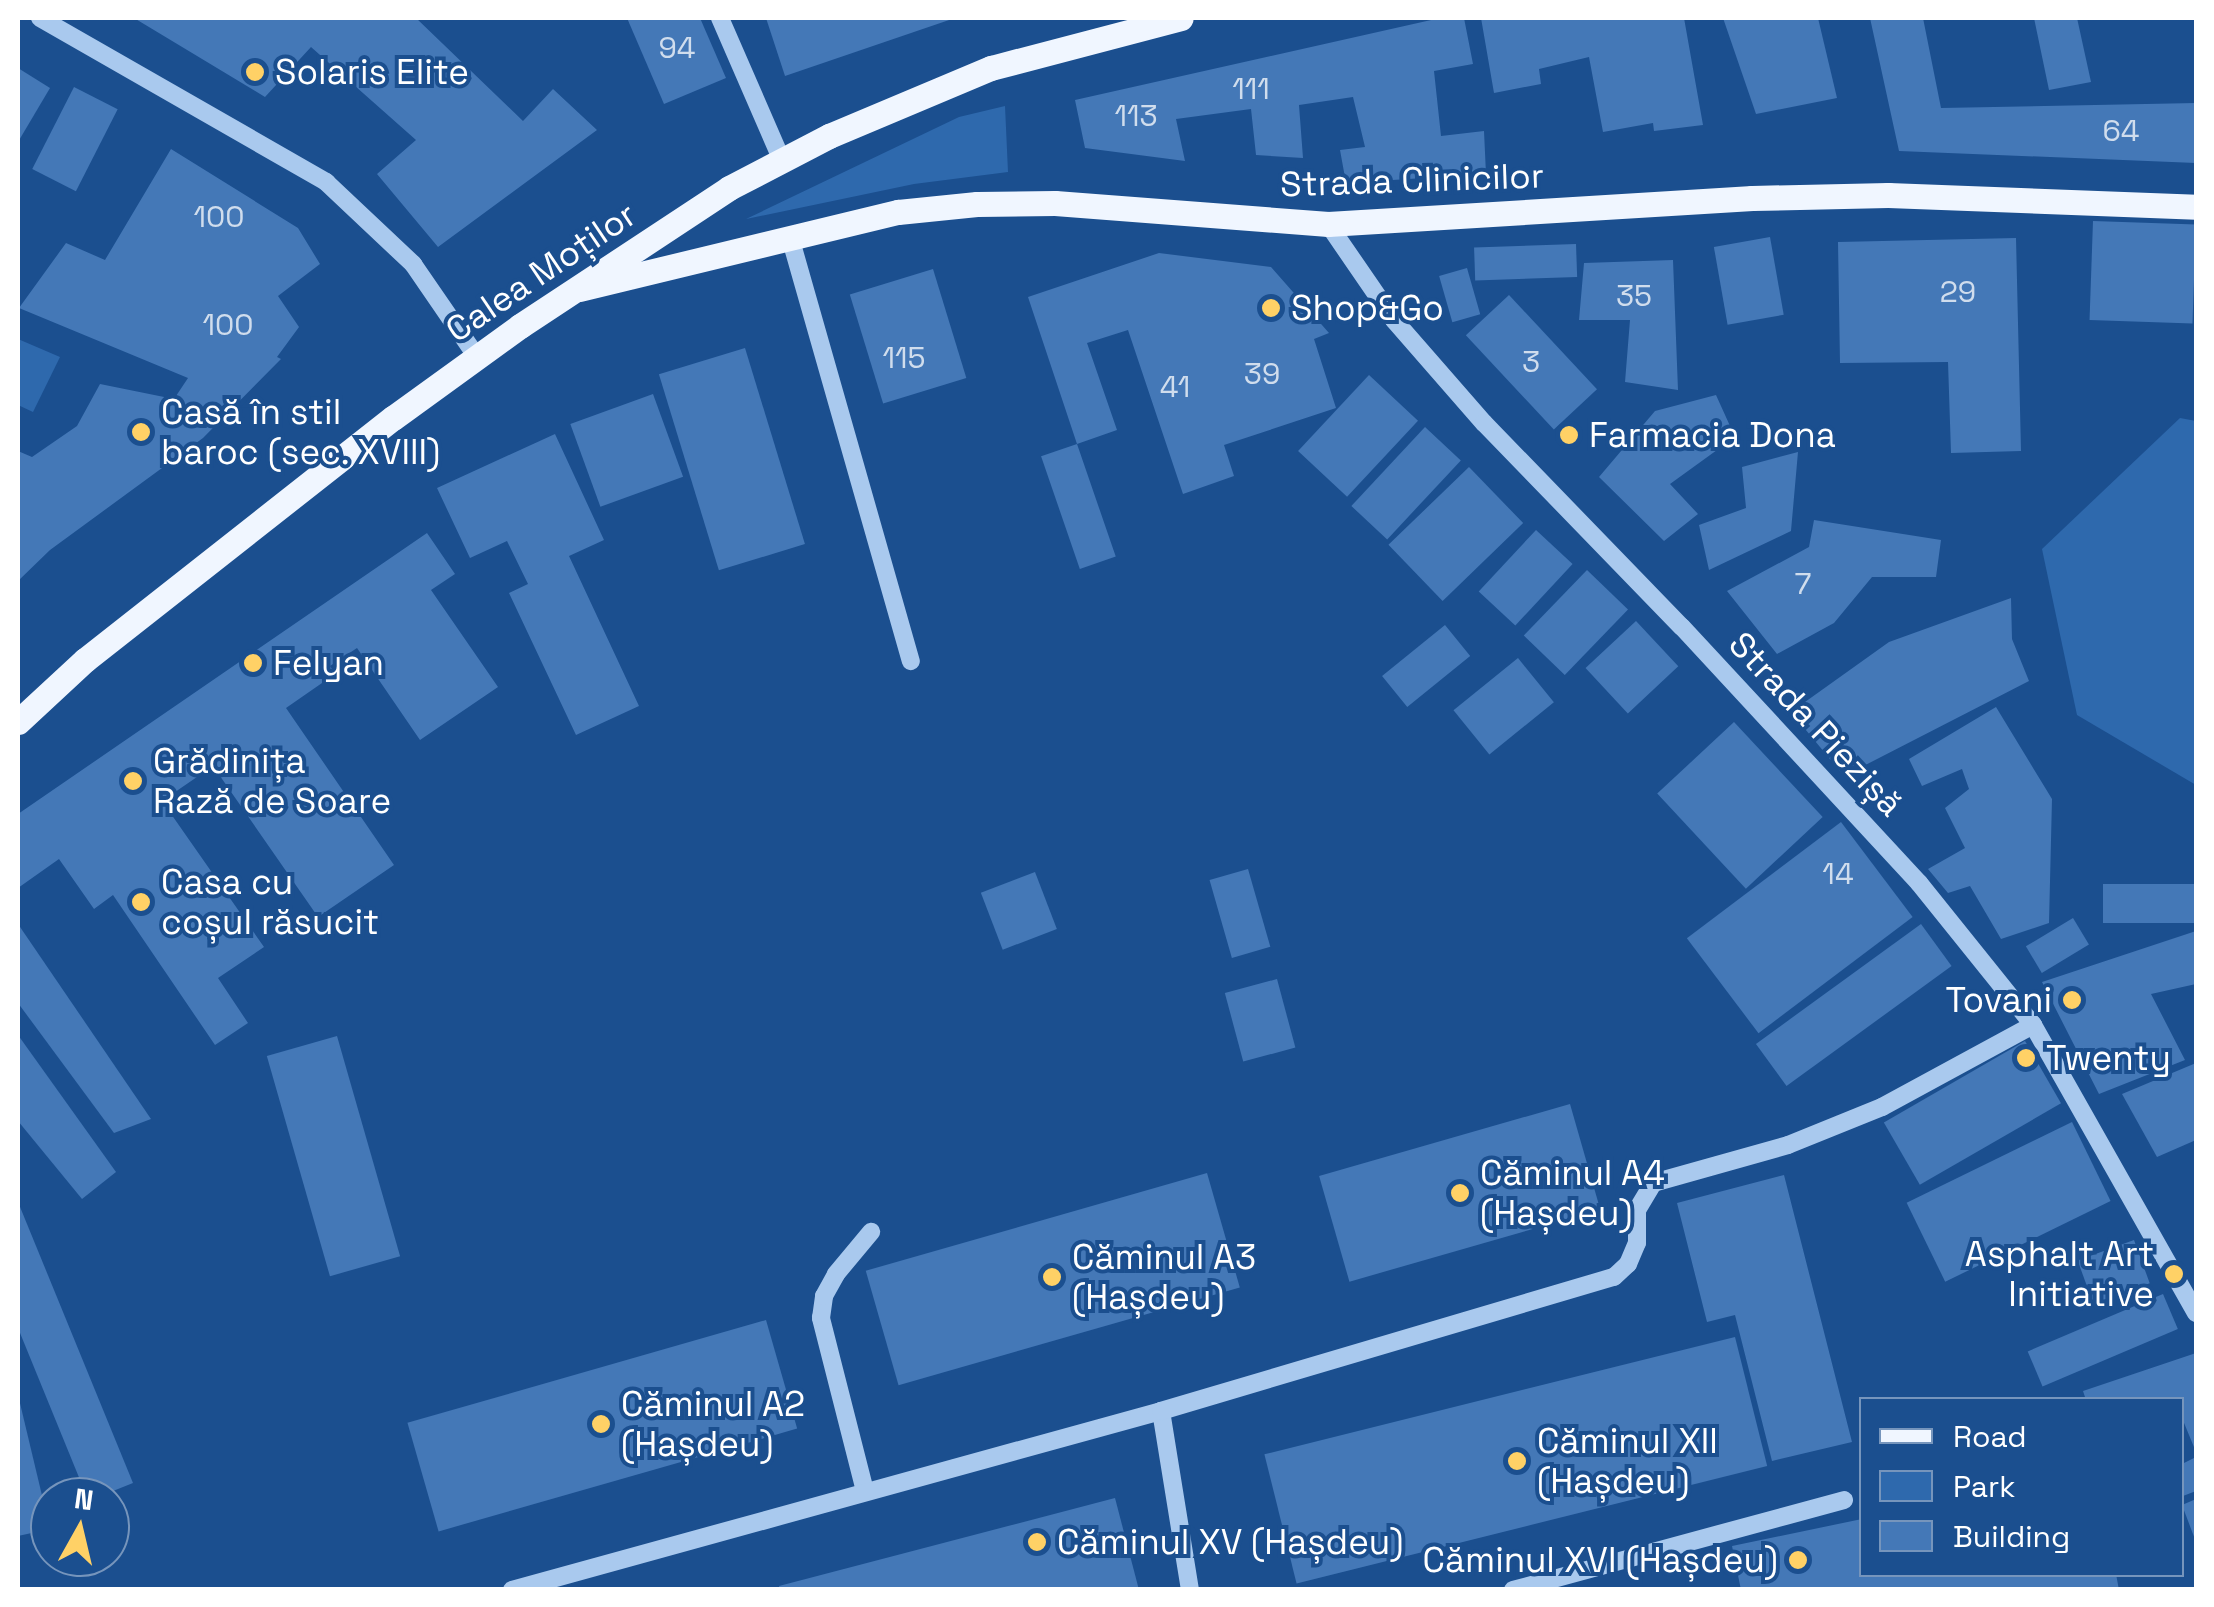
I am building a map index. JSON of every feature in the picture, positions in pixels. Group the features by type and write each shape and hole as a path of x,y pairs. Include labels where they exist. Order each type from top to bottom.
{"main road":[{"name":"Calea Moților","path":"18,722 85,660 284,501 477,356 781,158 991,68 1181,18"},
{"name":"Strada Clinicilor","path":"579,289 898,212 992,203 1055,203 1328,224 1752,198 1888,195 2196,207"}],"street":[{"path":"40,18 326,182 412,264 477,356"},
{"path":"720,18 781,158"},
{"name":"Strada Piezișă","path":"1328,224 1394,320 1458,394 1919,883 2033,1025 2196,1313"},
{"path":"790,237 910,661"},
{"path":"512,1590 1161,1411 1614,1277 1628,1264 1637,1243 1637,1210 1652,1183 1788,1145 1866,1113 2033,1025"},
{"path":"865,1491 821,1318 824,1296 836,1274 872,1232"},
{"path":"1161,1411 1190,1590"},
{"path":"1513,1590 1844,1500"}],"green space":[{"path":"1005,106 1008,172 914,184 746,219 959,117"},
{"path":"18,339 60,357 33,412 18,405"},
{"path":"2180,418 2196,421 2196,785 2077,715 2042,549"}],"building":[{"path":"134,18 416,18 523,121 553,89 597,130 438,247 377,174 416,140 311,47 265,97"},
{"path":"627,18 700,18 726,78 664,104"},
{"path":"766,18 955,18 785,76"},
{"path":"1440,18 1464,18 1473,64 1434,71 1441,136 1484,131 1486,174 1346,183 1340,150 1365,147 1353,97 1299,105 1303,158 1256,155 1251,109 1176,119 1185,161 1085,148 1075,100"},
{"path":"1481,18 1684,18 1703,125 1654,131 1653,123 1603,132 1589,57 1539,69 1541,84 1494,93"},
{"path":"1723,18 1818,18 1837,98 1756,114"},
{"path":"1870,18 1923,18 1941,108 2196,103 2196,163 1899,151"},
{"path":"2034,18 2077,18 2091,82 2049,90"},
{"path":"18,68 50,88 18,142"},
{"path":"74,87 118,109 76,191 32,169"},
{"path":"171,149 298,228 320,264 278,296 299,327 277,357 281,359 203,438 50,550 18,581 18,451 32,457 77,426 100,384 174,399 188,378 19,308 66,243 105,260"},
{"path":"2093,221 2196,225 2192,324 2090,320"},
{"path":"1770,237 1784,315 1728,325 1714,247"},
{"path":"2016,238 2021,451 1951,453 1948,362 1840,363 1838,242"},
{"path":"1576,244 1577,277 1475,281 1474,248"},
{"path":"1159,253 1271,267 1329,333 1314,339 1336,408 1224,445 1234,476 1183,494 1128,330 1087,343 1117,430 1077,444 1028,297"},
{"path":"1673,260 1678,390 1625,382 1630,320 1579,320 1584,263"},
{"path":"1467,268 1480,314 1452,322 1439,276"},
{"path":"933,269 966,378 883,403 850,294"},
{"path":"1509,295 1597,389 1554,430 1466,335"},
{"path":"745,348 805,544 719,570 659,374"},
{"path":"1369,375 1418,421 1347,497 1298,451"},
{"path":"653,394 683,477 600,507 570,424"},
{"path":"1716,395 1735,437 1670,484 1698,514 1664,541 1599,477 1655,411"},
{"path":"1425,427 1461,460 1387,539 1351,506"},
{"path":"555,434 604,540 569,556 639,706 576,735 509,593 528,584 507,541 470,558 437,488"},
{"path":"1077,444 1116,557 1080,569 1041,456"},
{"path":"1798,452 1791,531 1709,570 1699,525 1746,508 1742,467"},
{"path":"1469,467 1523,523 1443,601 1388,545"},
{"path":"1814,520 1941,540 1936,577 1872,577 1834,623 1777,654 1727,591 1809,547"},
{"path":"1536,530 1573,564 1515,626 1479,591"},
{"path":"427,533 455,574 431,590 498,687 420,740 357,648 330,666 335,674 286,708 394,865 318,917 213,766 162,801 264,947 218,978 248,1023 215,1045 113,895 94,909 59,859 18,888 18,814"},
{"path":"1587,570 1628,610 1565,675 1524,635"},
{"path":"2011,598 2012,639 2029,681 1844,776 1791,712 1889,642"},
{"path":"1636,621 1678,666 1628,713 1586,668"},
{"path":"1445,625 1470,656 1407,707 1382,676"},
{"path":"1518,658 1554,702 1489,755 1453,710"},
{"path":"1996,707 2052,799 2049,923 2001,939 1970,886 1948,893 1928,869 1965,848 1945,808 1969,789 1962,769 1922,786 1909,759"},
{"path":"1734,722 1823,817 1746,889 1657,794"},
{"path":"1841,822 1913,917 1758,1033 1687,938"},
{"path":"1248,869 1270,947 1232,958 1210,880"},
{"path":"1035,872 1057,929 1003,950 981,893"},
{"path":"2103,884 2196,884 2196,923 2103,923"},
{"path":"2073,918 2089,945 2042,973 2026,946"},
{"path":"18,924 151,1119 114,1133 18,1003"},
{"path":"1921,924 1952,966 1787,1086 1756,1044"},
{"path":"2196,931 2196,984 2151,994 2185,1060 2099,1094 2042,982"},
{"path":"1277,979 1295,1048 1243,1062 1225,993"},
{"path":"18,1035 116,1172 82,1199 18,1121"},
{"path":"337,1036 400,1256 330,1276 267,1056"},
{"path":"2025,1041 2061,1103 1920,1185 1884,1122"},
{"path":"2196,1063 2196,1140 2157,1157 2122,1094"},
{"name":"Căminul A4 (Hașdeu)","path":"1570,1104 1600,1210 1349,1282 1319,1176"},
{"path":"2072,1122 2111,1201 1945,1282 1907,1203"},
{"name":"Căminul A3 (Hașdeu)","path":"1207,1173 1240,1287 899,1385 866,1271"},
{"path":"1784,1175 1852,1442 1772,1461 1735,1315 1707,1322 1677,1203"},
{"path":"18,1202 133,1483 130,1484 130,1477 79,1477 18,1328"},
{"path":"2134,1240 2150,1283 2093,1304 2078,1261"},
{"path":"2163,1294 2178,1329 2043,1386 2028,1351"},
{"name":"Căminul A2 (Hașdeu)","path":"766,1320 797,1429 439,1531 407,1423"},
{"name":"Căminul XII (Hașdeu)","path":"1735,1337 1767,1466 1297,1583 1264,1454"},
{"path":"2196,1353 2196,1452 2184,1423 2184,1397 2085,1397 2083,1391"},
{"path":"18,1399 38,1477 30,1477 30,1533 18,1536"},
{"path":"2196,1457 2196,1491 2184,1496 2184,1463"},
{"name":"Căminul XV (Hașdeu)","path":"1115,1498 1139,1590 780,1590 779,1586"},
{"path":"2196,1499 2196,1542 2184,1510 2184,1504"},
{"name":"Căminul XVI (Hașdeu)","path":"1859,1520 1859,1577 2117,1577 2119,1590 1741,1590 1732,1546"}],"place":[{"name":"Solaris Elite","path":"255,72"},
{"name":"Shop&Go","path":"1271,308"},
{"name":"Casă în stil baroc (sec. XVIII)","path":"141,432"},
{"name":"Farmacia Dona","path":"1569,435"},
{"name":"Felyan","path":"253,663"},
{"name":"Grădinița Rază de Soare","path":"133,781"},
{"name":"Casa cu coșul răsucit","path":"141,902"},
{"name":"Tovani","path":"2072,1000"},
{"name":"Twenty","path":"2026,1058"},
{"name":"Căminul A4 (Hașdeu)","path":"1460,1193"},
{"name":"Asphalt Art Initiative","path":"2174,1274"},
{"name":"Căminul A3 (Hașdeu)","path":"1052,1277"},
{"name":"Căminul A2 (Hașdeu)","path":"601,1424"},
{"name":"Căminul XII (Hașdeu)","path":"1517,1461"},
{"name":"Căminul XV (Hașdeu)","path":"1037,1542"},
{"name":"Căminul XVI (Hașdeu)","path":"1798,1560"}]}
